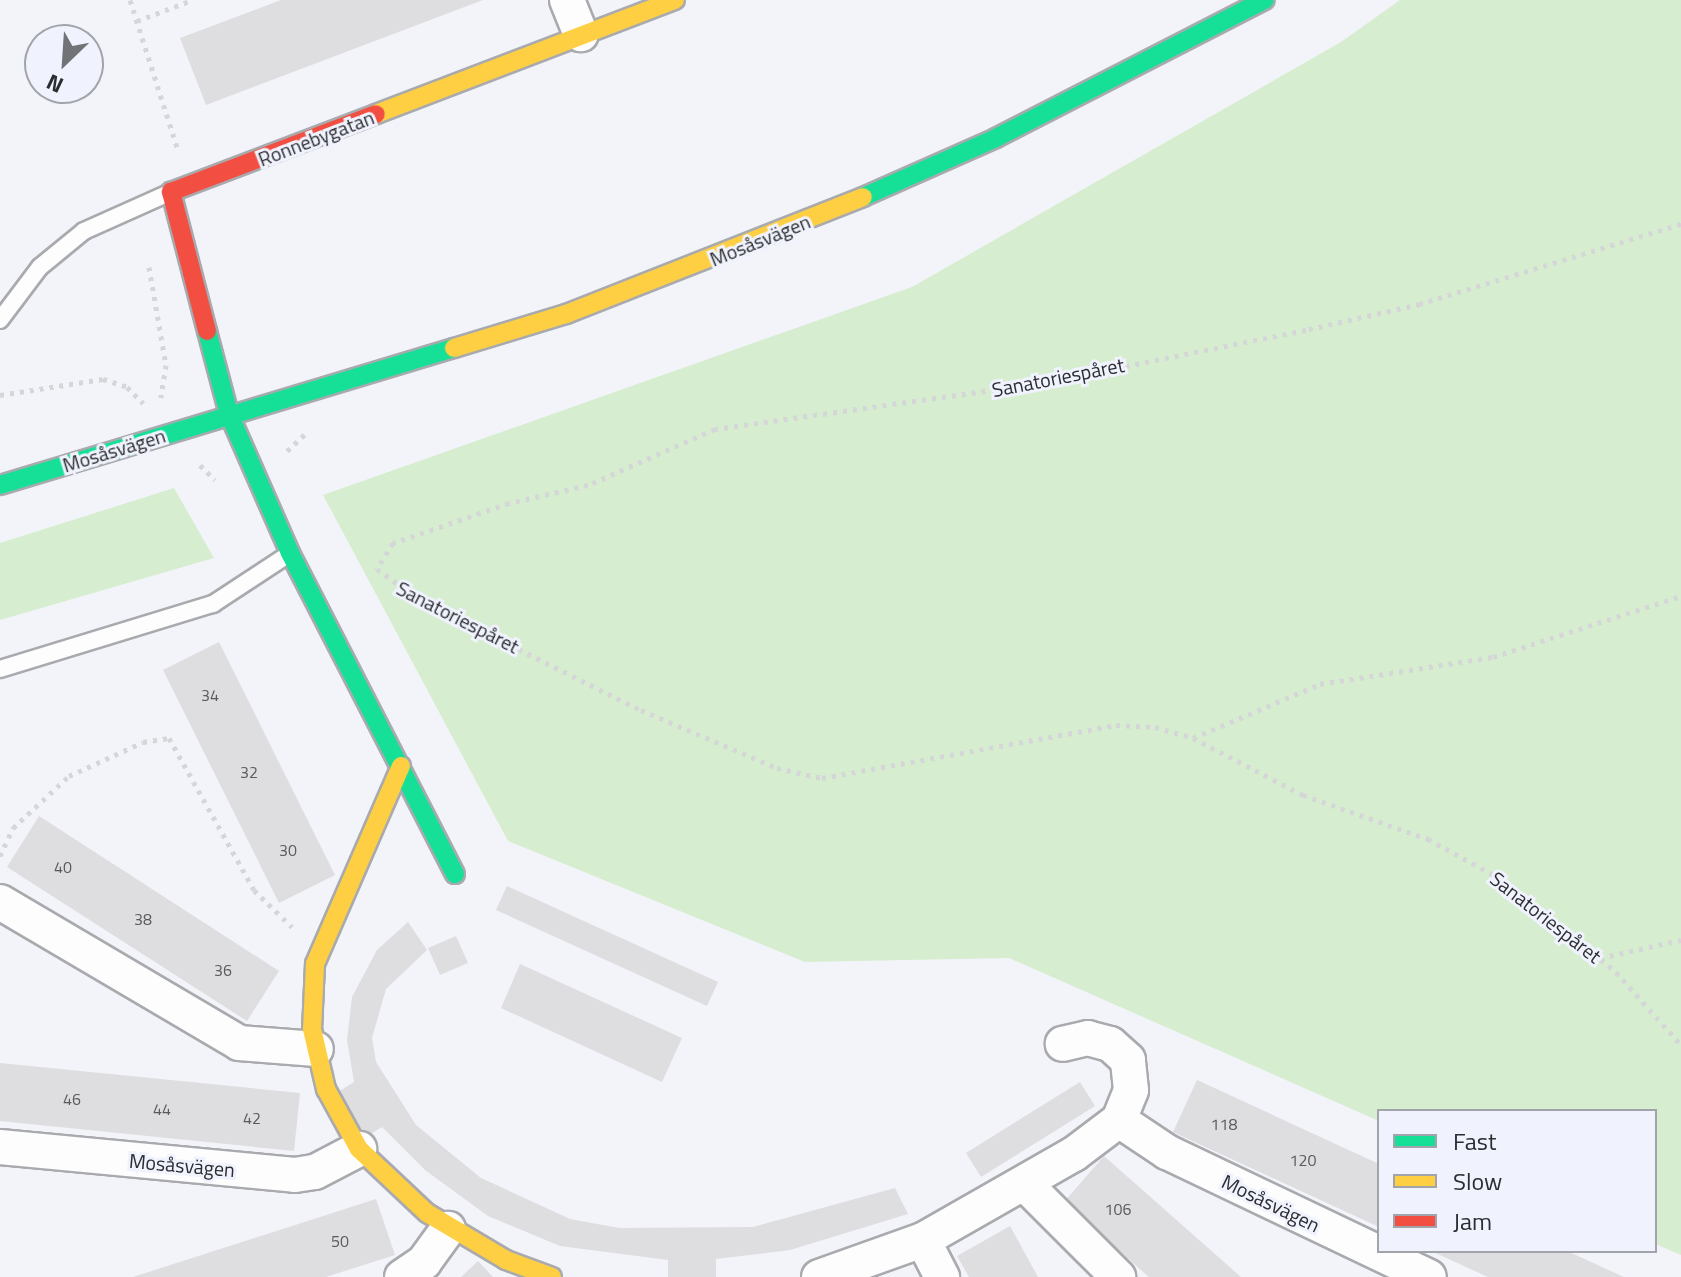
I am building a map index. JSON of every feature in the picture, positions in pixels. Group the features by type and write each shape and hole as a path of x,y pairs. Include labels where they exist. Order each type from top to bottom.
{"street":[{"path":"567,0 581,34"},
{"name":"Ronnebygatan","path":"171,192 675,0"},
{"name":"Mosåsvägen","path":"0,485 566,314 775,236 996,138 1265,0"},
{"path":"171,192 229,414 290,553 455,874"},
{"path":"401,766 320,954 312,987 316,1049 334,1110 359,1149 448,1229 552,1277"},
{"path":"0,902 239,1043 316,1049"},
{"path":"821,1277 923,1240 1025,1184 1119,1120 1131,1090 1128,1060 1110,1044 1088,1038 1063,1044"},
{"name":"Mosåsvägen","path":"1119,1120 1167,1152 1377,1252"},
{"name":"Mosåsvägen","path":"0,1147 295,1175 315,1172 359,1149"},
{"path":"1025,1184 1118,1277"},
{"path":"402,1277 424,1262 448,1229"},
{"path":"923,1240 942,1277"},
{"name":"Mosåsvägen","path":"1379,1253 1429,1277"}],"lane":[{"path":"0,320 40,267 84,231 171,192"},
{"path":"0,669 213,604 290,553"}],"path":[{"path":"130,0 190,185"},
{"path":"137,21 192,0"},
{"path":"0,395 103,379 127,387 150,409 160,401 166,365 139,206"},
{"name":"Sanatoriespåret","path":"1681,224 1420,304 1306,330 1035,384 715,429 588,485 509,503 393,543 377,569 420,600 672,724 777,768 822,778 1116,725 1155,727 1193,738 1303,795 1428,839 1508,883 1599,958 1681,1045"},
{"path":"281,464 289,447 315,426 303,394"},
{"path":"194,463 220,485"},
{"path":"1193,738 1320,684 1493,657 1681,596"},
{"path":"0,856 13,828 69,776 143,742 169,738 254,890 320,954"},
{"path":"1599,958 1681,940"}],"green space":[{"path":"1400,0 1681,0 1681,1255 1657,1245 1657,1109 1377,1109 1377,1120 1009,958 805,962 508,841 323,495 912,287 1341,42"},
{"path":"174,488 214,558 0,620 0,543"}],"building":[{"path":"281,0 483,0 206,105 180,38"},
{"path":"219,642 335,875 279,903 163,670"},
{"path":"39,816 279,971 247,1021 7,867"},
{"path":"507,886 718,982 707,1006 496,910"},
{"path":"408,922 427,950 386,989 372,1038 376,1062 416,1125 481,1178 570,1219 619,1228 753,1227 895,1188 908,1214 790,1250 716,1259 716,1277 668,1277 668,1260 560,1246 488,1216 425,1170 382,1127 366,1137 338,1092 354,1082 347,1040 352,997 377,950"},
{"path":"456,936 468,963 440,975 428,948"},
{"path":"520,964 682,1038 662,1082 501,1008"},
{"path":"0,1063 300,1093 294,1151 0,1121"},
{"path":"1197,1080 1377,1163 1377,1226 1173,1132"},
{"path":"1080,1082 1095,1106 981,1177 966,1153"},
{"path":"1104,1156 1241,1277 1149,1277 1064,1202"},
{"path":"376,1199 395,1255 326,1277 133,1277"},
{"path":"1010,1226 1038,1277 969,1277 957,1256"},
{"path":"1435,1253 1571,1253 1624,1277 1488,1277"},
{"path":"478,1261 493,1277 461,1277"}],"traffic: fast":[{"path":"863,197 996,138 1265,0"},
{"path":"207,331 229,414 290,553 455,874"},
{"path":"0,485 454,348"}],"traffic: slow":[{"path":"376,114 675,0"},
{"path":"454,348 566,314 863,197"},
{"path":"401,766 315,964 312,1029 326,1089 359,1149 427,1213 506,1260 552,1277"}],"traffic: jam":[{"path":"207,331 171,192 376,114"}]}
